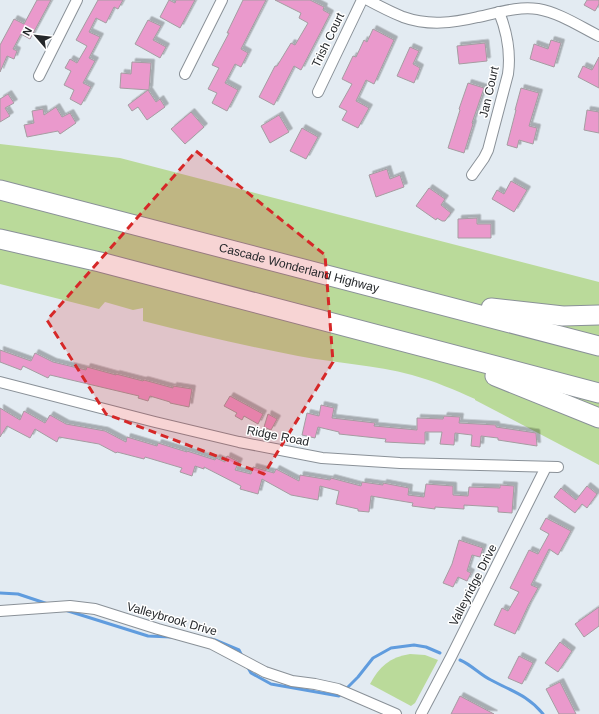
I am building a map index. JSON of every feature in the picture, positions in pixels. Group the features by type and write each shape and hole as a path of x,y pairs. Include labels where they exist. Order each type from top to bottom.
{"highway":[{"name":"Cascade Wonderland Highway","path":"0,190 599,346"},
{"path":"0,239 100,262 599,393"},
{"path":"421,299 563,316 599,316"},
{"path":"427,348 599,418"}],"street":[{"path":"39,76 76,0"},
{"path":"186,74 222,0"},
{"name":"Trish Court","path":"318,92 362,0"},
{"path":"368,0 402,17 437,24 461,21 517,9 539,10 559,16 599,36"},
{"name":"Jan Court","path":"472,174 488,150 508,74 510,61 508,42 499,12"},
{"name":"Ridge Road","path":"0,382 239,442 322,458 558,467"},
{"name":"Valleyridge Drive","path":"421,714 452,657 546,467"},
{"name":"Valleybrook Drive","path":"0,611 70,606 90,608 212,644 265,672 292,681 338,689 396,714"}],"highlighted area":[{"path":"196,151 325,255 333,362 264,474 106,414 47,320"}],"green space":[{"path":"0,144 120,158 599,282 599,465 475,399 420,377 384,369 279,352 162,326 143,321 143,308 133,310 105,302 99,309 0,284"},
{"path":"410,654 425,655 438,660 415,703 411,706 370,684 381,668 391,660"}],"building":[{"path":"37,0 51,0 30,39 21,34 13,49 17,51 14,59 7,56 0,72 0,45 14,19 24,24"},
{"path":"98,0 123,0 118,9 114,7 106,23 96,18 89,32 100,37 89,58 95,61 83,83 91,87 81,105 70,99 74,90 64,85 71,71 65,68 70,59 77,63 87,46 76,40"},
{"path":"169,0 175,3 176,0 195,0 180,28 160,17"},
{"path":"243,0 266,0 241,49 248,53 241,67 235,64 225,83 238,90 227,111 212,103 217,93 208,89 219,68 212,65 229,33 227,33"},
{"path":"275,0 310,0 324,7 323,10 330,14 301,70 294,66 274,105 259,97 275,66 277,66 291,43 295,45 308,23 299,18 301,13"},
{"path":"587,0 599,0 599,4 595,11 584,5"},
{"path":"148,20 161,26 153,40 166,47 160,58 135,44"},
{"path":"373,29 394,40 374,84 366,80 356,101 369,108 358,128 342,120 347,111 339,107 352,84 342,79 353,56 356,57 364,40 367,42"},
{"path":"551,40 561,43 554,67 530,59 534,44 548,49"},
{"path":"485,43 487,61 459,64 457,46"},
{"path":"410,47 419,51 413,64 420,68 414,83 397,76"},
{"path":"599,57 599,88 578,77 583,66 592,70"},
{"path":"132,62 151,63 149,90 120,88 121,73 131,74"},
{"path":"468,83 484,88 464,153 448,148"},
{"path":"521,88 539,93 529,126 537,128 533,144 519,140 517,148 507,145"},
{"path":"148,90 156,102 160,99 165,107 147,120 138,107 132,111 128,105"},
{"path":"8,94 14,103 5,108 10,116 0,122 0,99"},
{"path":"56,107 62,117 70,113 76,123 60,134 58,131 27,137 24,125 34,123 32,111 43,109 44,115"},
{"path":"587,110 599,112 599,133 584,130"},
{"path":"191,112 204,127 185,144 171,129"},
{"path":"279,115 289,132 270,143 261,126"},
{"path":"302,128 318,137 306,159 290,151"},
{"path":"387,169 390,179 400,175 404,187 376,197 369,175"},
{"path":"511,181 527,190 514,212 492,199 497,190 504,194"},
{"path":"429,188 445,199 441,205 451,213 445,221 437,218 436,220 416,206"},
{"path":"477,218 477,224 491,224 491,238 458,238 458,219"},
{"path":"0,350 31,361 35,353 53,362 86,370 87,367 173,388 173,386 192,389 189,407 170,403 150,396 148,401 138,398 139,396 50,375 48,378 23,366 21,370 0,362"},
{"path":"230,396 263,414 258,424 244,416 242,420 235,416 237,413 224,406"},
{"path":"321,405 334,408 332,418 375,423 374,426 417,430 417,418 443,419 444,416 460,417 459,423 496,425 496,427 536,433 537,446 481,436 480,447 471,446 472,435 455,433 454,445 440,444 442,432 425,432 425,444 385,442 386,439 339,434 339,432 318,427 315,438 302,435 307,413 319,416"},
{"path":"0,408 20,420 24,411 45,423 50,415 66,424 105,431 126,442 127,437 157,446 158,443 215,460 216,458 225,462 227,456 239,462 235,470 251,474 253,467 274,473 276,469 299,481 300,475 330,480 331,478 361,486 362,482 383,485 383,483 409,488 408,495 424,497 426,484 453,486 453,495 468,496 469,487 500,488 500,485 514,486 512,513 498,512 498,507 464,505 464,509 435,507 435,509 412,506 413,503 371,496 369,512 358,511 358,509 336,504 339,491 320,486 318,500 291,495 262,479 258,494 240,489 241,486 204,467 204,469 195,466 192,476 180,472 182,468 145,457 144,459 116,453 99,444 59,437 57,442 35,429 30,438 7,426 0,437"},
{"path":"268,414 277,419 271,430 264,427"},
{"path":"587,486 597,494 587,508 582,504 575,513 554,497 561,488 576,500"},
{"path":"546,518 571,531 558,555 549,549 531,585 538,588 515,634 494,625 502,608 508,611 519,592 510,588 529,550 538,554 549,534 540,529"},
{"path":"459,540 483,548 480,557 472,555 467,571 471,573 467,581 458,577 453,587 443,583 452,564"},
{"path":"599,607 599,626 584,637 575,624"},
{"path":"560,642 572,651 558,672 545,663"},
{"path":"519,656 533,663 522,684 508,678"},
{"path":"560,682 576,714 559,714 546,689"},
{"path":"460,696 494,714 451,714"}],"waterway":[{"path":"0,593 18,594 48,604"},
{"path":"65,610 148,636 171,637"},
{"path":"211,639 239,650 242,656"},
{"path":"247,666 251,673 271,684 339,696 358,677 373,658 391,648 414,645 426,647 440,653"},
{"path":"460,660 487,678 519,694 531,702 543,714"}]}
